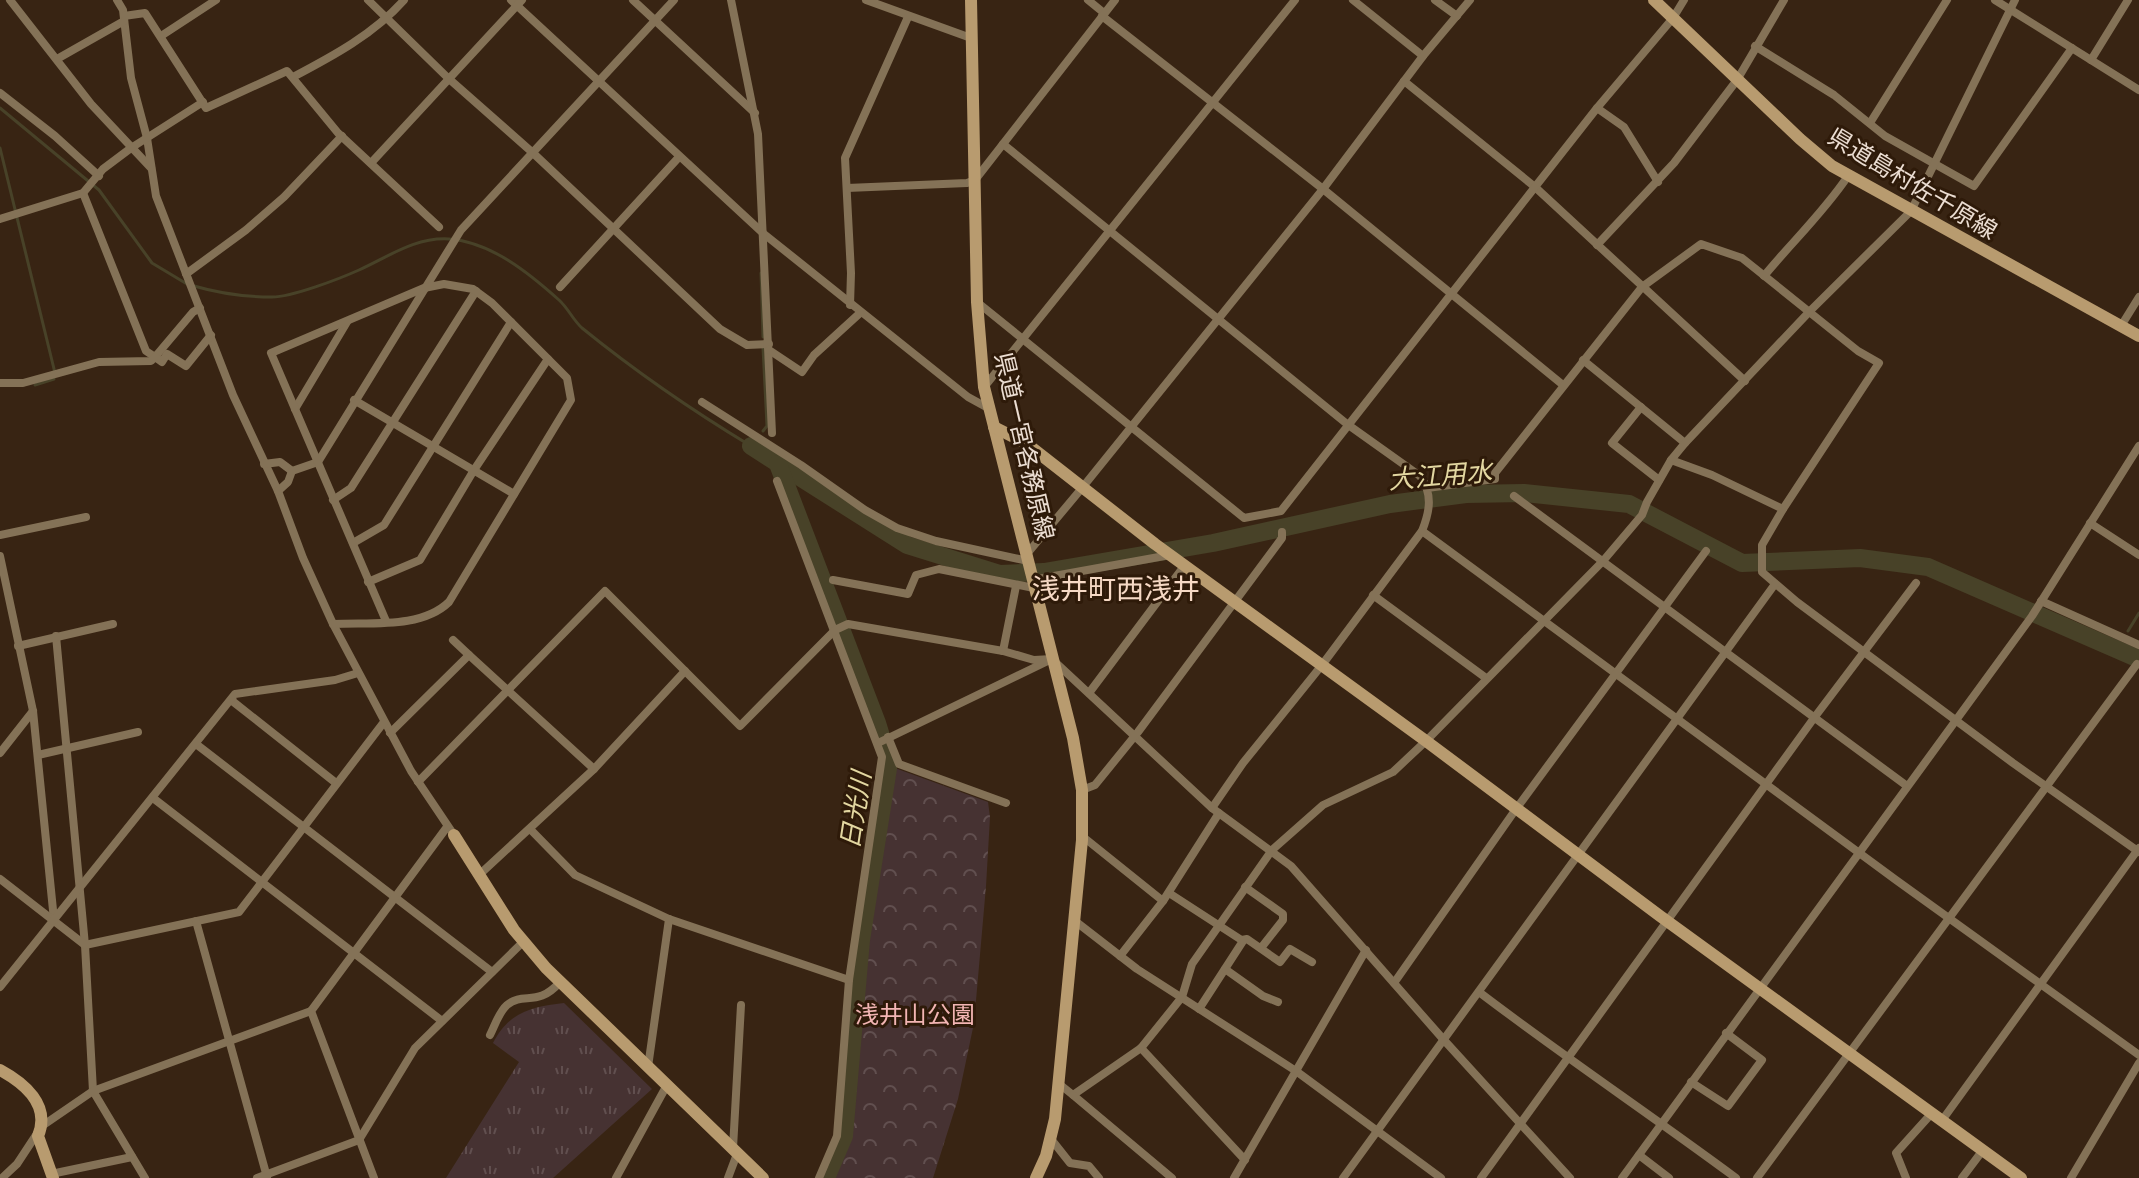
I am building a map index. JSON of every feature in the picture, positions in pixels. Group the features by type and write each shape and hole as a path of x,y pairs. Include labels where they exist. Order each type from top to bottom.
{"street":[{"path":"10,0 91,104 152,169"},
{"path":"117,0 124,19 131,78 147,138 156,196 233,395 278,491 303,558 333,624 390,733 418,782 523,942 560,982 763,1178"},
{"path":"161,36 216,0"},
{"path":"368,0 720,329 747,345 769,347 802,372 814,355 860,313"},
{"path":"293,77 386,20 404,0"},
{"path":"633,0 756,114"},
{"path":"292,471 318,462 459,233 674,0"},
{"path":"731,0 756,114 772,433"},
{"path":"866,0 971,38"},
{"path":"1088,0 1563,385"},
{"path":"847,188 967,183 975,180 1115,0"},
{"path":"984,387 1295,0"},
{"path":"1353,0 1423,56"},
{"path":"1435,0 1457,16"},
{"path":"702,402 897,528 936,541 1027,560 1470,0"},
{"name":"県道島村佐千原線","path":"1654,0 1814,152 1848,176 2139,336"},
{"path":"977,302 1244,518 1281,511 1597,108 1673,18 1684,0"},
{"path":"1597,245 1658,182 1737,80 1784,0"},
{"path":"1870,123 1947,0"},
{"path":"1995,0 2139,90"},
{"path":"1073,1095 1141,1048 1182,997 1192,964 1272,850 1323,805 1393,772 1426,741 1603,561 1642,515 1659,480 1685,443 1810,311 1911,211 2015,0"},
{"path":"2091,60 2128,0"},
{"name":"県道一宮各務原線","path":"972,1 977,302 984,387 1073,738 1082,790 1082,836 1058,1083 1051,1139 1036,1178"},
{"path":"371,163 516,2 764,234 968,397 988,408"},
{"path":"57,59 124,19 145,13 206,108 287,71 342,136 439,227"},
{"path":"850,305 845,158 908,17"},
{"path":"1755,46 1834,95 1885,136 1974,186 2072,48"},
{"path":"1404,81 1535,187 1745,381"},
{"path":"0,93 55,136 98,177"},
{"path":"0,219 85,190 103,169 131,148 203,102"},
{"path":"1597,108 1624,127 1658,182"},
{"path":"186,276 284,197 342,136"},
{"path":"1003,144 1347,424 1420,476 1430,503 1430,512 1422,531 1322,665 1243,763 1166,897 1120,956"},
{"path":"560,287 679,157"},
{"path":"1764,276 1793,241 1814,222 1848,176"},
{"path":"85,190 146,351 162,362 167,354 186,366 211,335"},
{"path":"1427,489 1495,479 1495,473 1642,287 1701,244 1742,258 1858,351 1879,363 1762,545 1760,569 1775,584 1956,720 2138,850 1938,1116 1896,1153 1906,1178"},
{"path":"333,624 424,619 449,602 571,400 567,378 476,291 444,284 424,288 271,353 386,621"},
{"path":"333,500 351,488 476,291"},
{"path":"2121,326 2139,297"},
{"path":"0,383 23,383 99,362 151,361 193,312 200,308"},
{"path":"295,409 348,321"},
{"path":"353,543 384,525 511,322"},
{"path":"368,582 420,560 474,470 548,359"},
{"path":"1583,360 1685,443"},
{"path":"354,400 514,494"},
{"path":"1641,407 1612,443 1659,480"},
{"path":"994,427 1027,444 1155,544 2021,1178"},
{"path":"1622,1178 2032,616 2139,446"},
{"path":"1671,460 1712,475 1783,509"},
{"path":"264,464 280,462 292,471"},
{"path":"278,491 288,482 292,471"},
{"path":"777,481 882,757 849,980 837,1136 819,1178"},
{"path":"1514,496 1907,786"},
{"path":"0,535 86,517"},
{"path":"2090,523 2139,555"},
{"path":"1422,531 2139,1055"},
{"path":"1082,790 1095,785 1133,734 1138,732 1282,538 1282,532"},
{"path":"1394,983 1516,809 1706,551"},
{"path":"833,580 908,594 916,575 939,569 1016,586 1171,555"},
{"path":"0,556 33,711 54,920"},
{"path":"1089,693 1185,565"},
{"path":"1481,1178 1814,718 1916,583"},
{"path":"1343,1178 1775,584"},
{"path":"1003,651 1016,586"},
{"path":"418,782 605,591 740,726 835,630 848,624 1003,651 1034,660 1052,659 1215,810 1272,850 1307,882 1443,1039 1570,1178"},
{"path":"1373,595 1486,678"},
{"path":"2039,603 2139,645"},
{"path":"18,646 113,624"},
{"path":"56,636 85,945 93,1091 145,1178"},
{"path":"453,640 594,769"},
{"path":"390,733 469,655"},
{"path":"878,743 1052,659"},
{"path":"1757,1178 2137,664"},
{"path":"479,875 594,769 685,671"},
{"path":"0,987 235,694 335,680 358,673"},
{"path":"231,700 336,783"},
{"path":"0,753 3,742 33,711"},
{"path":"85,945 239,912 384,722"},
{"path":"38,755 138,732"},
{"path":"888,737 899,764 1006,803"},
{"path":"196,744 492,972"},
{"path":"153,798 442,1021"},
{"path":"530,829 575,875 669,919 849,980"},
{"path":"2,1178 17,1164 42,1126 93,1091 311,1011 451,831"},
{"path":"1082,836 1166,897 1219,924 1242,940 1247,939 1280,962 1290,949 1312,962"},
{"path":"0,879 85,945"},
{"path":"1245,887 1283,914 1283,920 1261,948"},
{"path":"648,1067 669,919"},
{"path":"196,921 267,1176"},
{"path":"1075,921 1120,956 1296,1071 1441,1178"},
{"path":"1199,1009 1242,940"},
{"path":"257,1178 359,1140 415,1048 523,942"},
{"path":"1234,1178 1366,950"},
{"path":"1225,969 1263,996 1278,1002"},
{"path":"490,1035 501,1011 508,1004 543,997 560,982"},
{"path":"1479,992 1736,1178"},
{"path":"728,1178 735,1151 741,1005"},
{"path":"311,1011 374,1178"},
{"path":"1691,1082 1728,1106 1762,1060 1726,1033"},
{"path":"1141,1048 1245,1160"},
{"path":"2071,1178 2139,1063"},
{"path":"0,1070 22,1082 33,1096 42,1126 38,1136 52,1176 132,1157"},
{"path":"1058,1083 1172,1178"},
{"path":"616,1178 667,1085"},
{"path":"1051,1139 1070,1163 1089,1166 1099,1178"},
{"path":"1962,1178 1983,1150"},
{"path":"1639,1155 1669,1178"}],"green space":[{"name":"浅井山公園","path":"892,767 988,802 986,886 974,1023 958,1099 933,1178 833,1178 846,1137 855,1002 868,895"},
{"path":"564,1003 652,1089 553,1178 446,1178 519,1062 493,1043 499,1033 522,1013"}],"waterway":[{"path":"0,108 99,190 152,263 187,284"},
{"path":"0,148 55,373"},
{"path":"194,286 243,295 281,296 340,278 425,241 465,241 508,260 559,300 582,328 623,360 729,433 751,446 755,442"},
{"name":"日光川","path":"761,273 763,337"},
{"name":"日光川","path":"763,348 767,426 763,431"},
{"path":"35,385 54,379"},
{"name":"大江用水","path":"751,446 907,545 1000,574 1044,572 1213,543 1390,504 1466,494 1524,493 1629,504 1742,563 1860,558 1928,567 2139,659"},
{"name":"日光川","path":"778,464 889,762 861,940 844,1136 826,1178"},
{"path":"2128,631 2139,613"}],"district":[{"name":"浅井町西浅井","path":"1116,589"}]}
